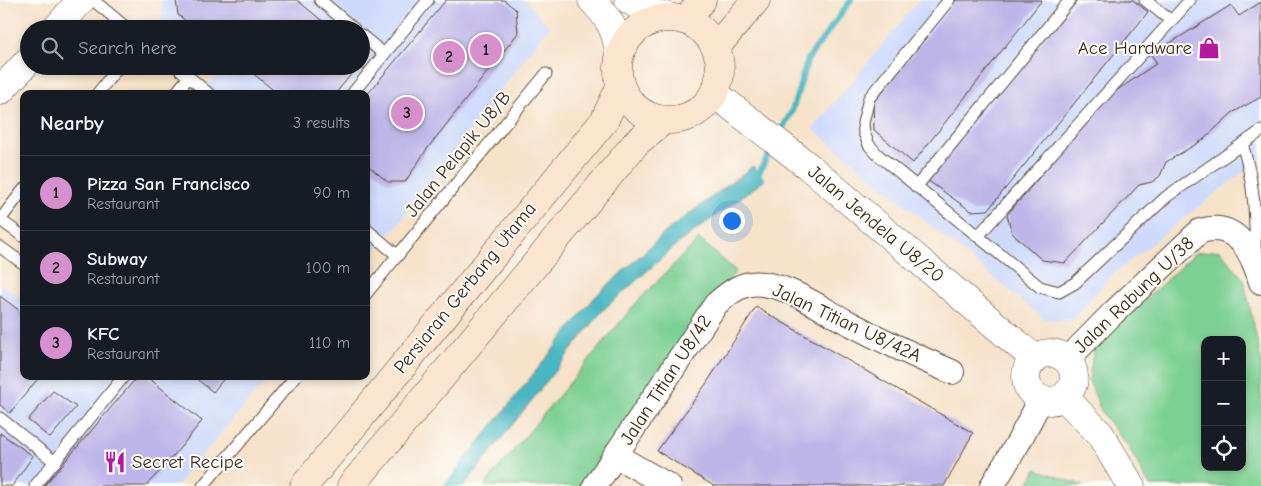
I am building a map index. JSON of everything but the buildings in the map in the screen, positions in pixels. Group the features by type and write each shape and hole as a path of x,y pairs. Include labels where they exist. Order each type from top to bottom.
{"main road":[{"path":"716,47 756,0"},
{"path":"686,12 716,47 720,62 720,78 714,93 705,105 693,114 679,119 664,120 650,117 637,110 627,100 620,87 616,70 619,54 626,39 638,27 653,19 686,12"},
{"name":"Persiaran Gerbang Utama","path":"304,486 604,121 620,87"},
{"name":"Persiaran Gerbang Utama","path":"351,486 636,143 664,120"}],"street":[{"path":"64,20 81,0"},
{"path":"592,0 610,21 617,37 619,54"},
{"path":"629,0 652,13 686,12"},
{"path":"0,92 20,70"},
{"name":"Jalan Jendela U8/20","path":"714,93 808,166 1034,359"},
{"name":"Jalan Rabung U/38","path":"1067,360 1113,313 1200,231 1222,228 1236,236 1258,272"},
{"name":"Jalan Titian U8/42A","path":"716,304 730,292 743,285 769,286 792,294 889,344 952,372"},
{"name":"Jalan Titian U8/42","path":"595,486 716,304"},
{"path":"992,486 1018,443 1052,398 1073,386 1074,372 1067,360 1051,353 1034,359 1030,364 1026,378 1031,391 1052,398 1100,434 1131,486"},
{"name":"Jalan Titian U8/42","path":"616,456 669,486"}],"lane":[{"path":"93,0 117,20"},
{"path":"320,0 343,20"},
{"path":"370,72 428,0"},
{"path":"949,0 869,98 865,112 864,133 869,145 916,187 1040,288 1059,292 1075,282 1166,197 1261,131"},
{"path":"916,187 1070,0"},
{"path":"1145,0 1170,20"},
{"path":"978,236 1170,20 1190,0"},
{"path":"370,42 384,54"},
{"name":"Jalan Pelapik U8/B","path":"370,289 546,74"},
{"path":"101,90 112,75"},
{"path":"187,75 204,90"},
{"path":"355,90 367,75"},
{"path":"178,90 189,77"},
{"path":"1242,144 1251,172 1256,206 1258,272"},
{"path":"20,194 0,220 20,234"},
{"path":"370,232 398,256"},
{"path":"0,247 20,261"},
{"path":"35,486 121,380"},
{"path":"203,486 293,380"},
{"path":"0,418 55,462"}],"shaded area":[{"path":"162,0 525,0 549,27 370,258 370,90 204,90 217,75 370,75 370,20 162,20"},
{"path":"919,0 1261,0 1261,160 1111,276 1073,320 1045,320 813,129"},
{"path":"0,283 20,297 20,380 267,380 176,486 0,486"}],"green space":[{"path":"699,239 736,271 689,333 585,486 484,486 636,303"},
{"path":"1220,250 1244,280 1261,359 1261,486 1150,486 1129,448 1102,413 1089,380 1094,348 1195,253"},
{"path":"1036,469 1082,485 1083,486 1027,486"}],"water":[{"path":"753,166 765,180 681,241 603,310 464,486 444,486 595,297 668,230"}],"waterway":[{"path":"778,136 792,111 808,59 851,0"},
{"path":"752,179 759,173 772,147"}],"place":[{"name":"Ace Hardware","path":"1209,48"},
{"name":"Pizza San Francisco","path":"486,50"},
{"name":"Subway","path":"449,57"},
{"name":"KFC","path":"407,113"},
{"name":"Secret Recipe","path":"115,462"}]}
